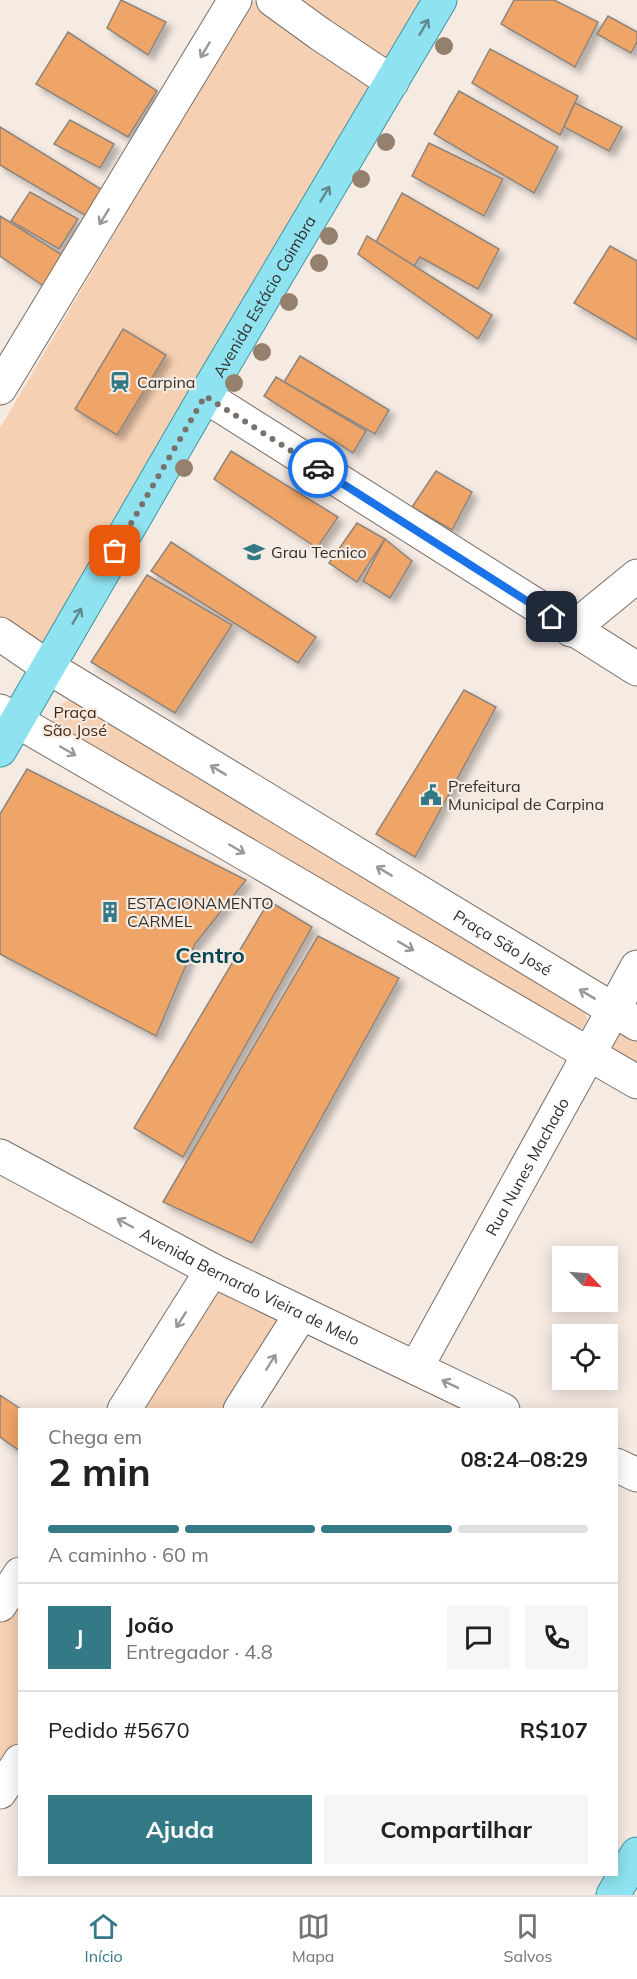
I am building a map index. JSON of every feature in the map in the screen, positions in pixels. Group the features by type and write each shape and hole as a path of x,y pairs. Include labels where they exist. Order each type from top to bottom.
{"main road":[{"name":"Avenida Estácio Coimbra","path":"0,750 9,716 48,667 205,396 440,0"},
{"path":"613,1895 637,1854"}],"street":[{"path":"0,388 235,0"},
{"path":"273,0 392,82"},
{"path":"205,396 571,630 637,669"},
{"path":"571,630 637,576"},
{"name":"Praça São José","path":"0,634 48,667 626,1017"},
{"path":"9,716 637,1082"},
{"name":"Rua Nunes Machado","path":"416,1368 590,1053 626,1017 637,967"},
{"name":"Avenida Bernardo Vieira de Melo","path":"0,1156 212,1270 498,1408"},
{"path":"125,1408 212,1270"},
{"path":"241,1408 301,1314"},
{"path":"618,1467 637,1476"},
{"path":"0,1605 18,1578"},
{"path":"0,1792 18,1764"}],"green space":[{"path":"252,0 381,85 48,651 0,617 0,428"},
{"path":"297,0 426,0 390,62"},
{"name":"Praça São José","path":"71,700 581,1009 587,1018 586,1024 578,1031 52,723 53,714 57,708"},
{"path":"622,1032 637,1040 637,1069 609,1053 614,1034"},
{"path":"210,1278 295,1317 238,1408 127,1408"},
{"path":"18,1581 18,1758 0,1788 0,1610"}],"building":[{"path":"121,0 166,22 148,55 107,28"},
{"path":"514,0 554,0 598,22 575,67 501,24"},
{"path":"608,16 637,32 637,42 631,53 597,34"},
{"path":"68,32 157,91 128,137 36,84"},
{"path":"490,49 578,96 560,135 472,83"},
{"path":"459,91 558,147 534,193 434,134"},
{"path":"575,103 622,127 609,151 564,127"},
{"path":"70,120 114,144 100,168 54,144"},
{"path":"0,127 104,191 90,218 0,165"},
{"path":"429,143 503,179 484,216 412,176"},
{"path":"30,192 78,219 59,249 11,221"},
{"path":"402,193 499,249 478,289 420,257 414,266 376,242"},
{"path":"0,216 64,256 45,287 0,256"},
{"path":"367,236 492,315 478,339 358,254"},
{"path":"610,246 637,261 637,340 574,303"},
{"name":"Carpina","path":"123,329 166,355 117,435 75,409"},
{"path":"300,356 389,410 375,434 284,382"},
{"path":"276,377 366,431 353,453 264,396"},
{"path":"231,451 338,517 317,548 214,479"},
{"path":"436,471 472,492 452,530 412,507"},
{"path":"357,523 385,539 357,582 329,563"},
{"path":"385,539 412,561 390,598 363,581"},
{"path":"171,542 316,637 298,663 151,571"},
{"path":"147,575 232,625 175,713 91,662"},
{"path":"464,690 496,707 415,857 376,834"},
{"name":"ESTACIONAMENTO CARMEL","path":"27,769 246,880 195,944 156,1036 0,954 0,814"},
{"path":"269,901 312,927 183,1157 134,1128"},
{"path":"318,936 399,978 252,1243 163,1202"},
{"path":"0,1395 19,1408 18,1450 0,1437"}],"way so far":[{"path":"115,551 205,396 318,468"}],"place":[{"name":"Carpina","path":"120,382"},
{"name":"Grau Tecnico","path":"254,552"},
{"name":"Prefeitura Municipal de Carpina","path":"431,795"},
{"name":"ESTACIONAMENTO CARMEL","path":"110,912"}],"district":[{"name":"Centro","path":"210,955"}],"route":[{"path":"318,468 552,617"}]}
